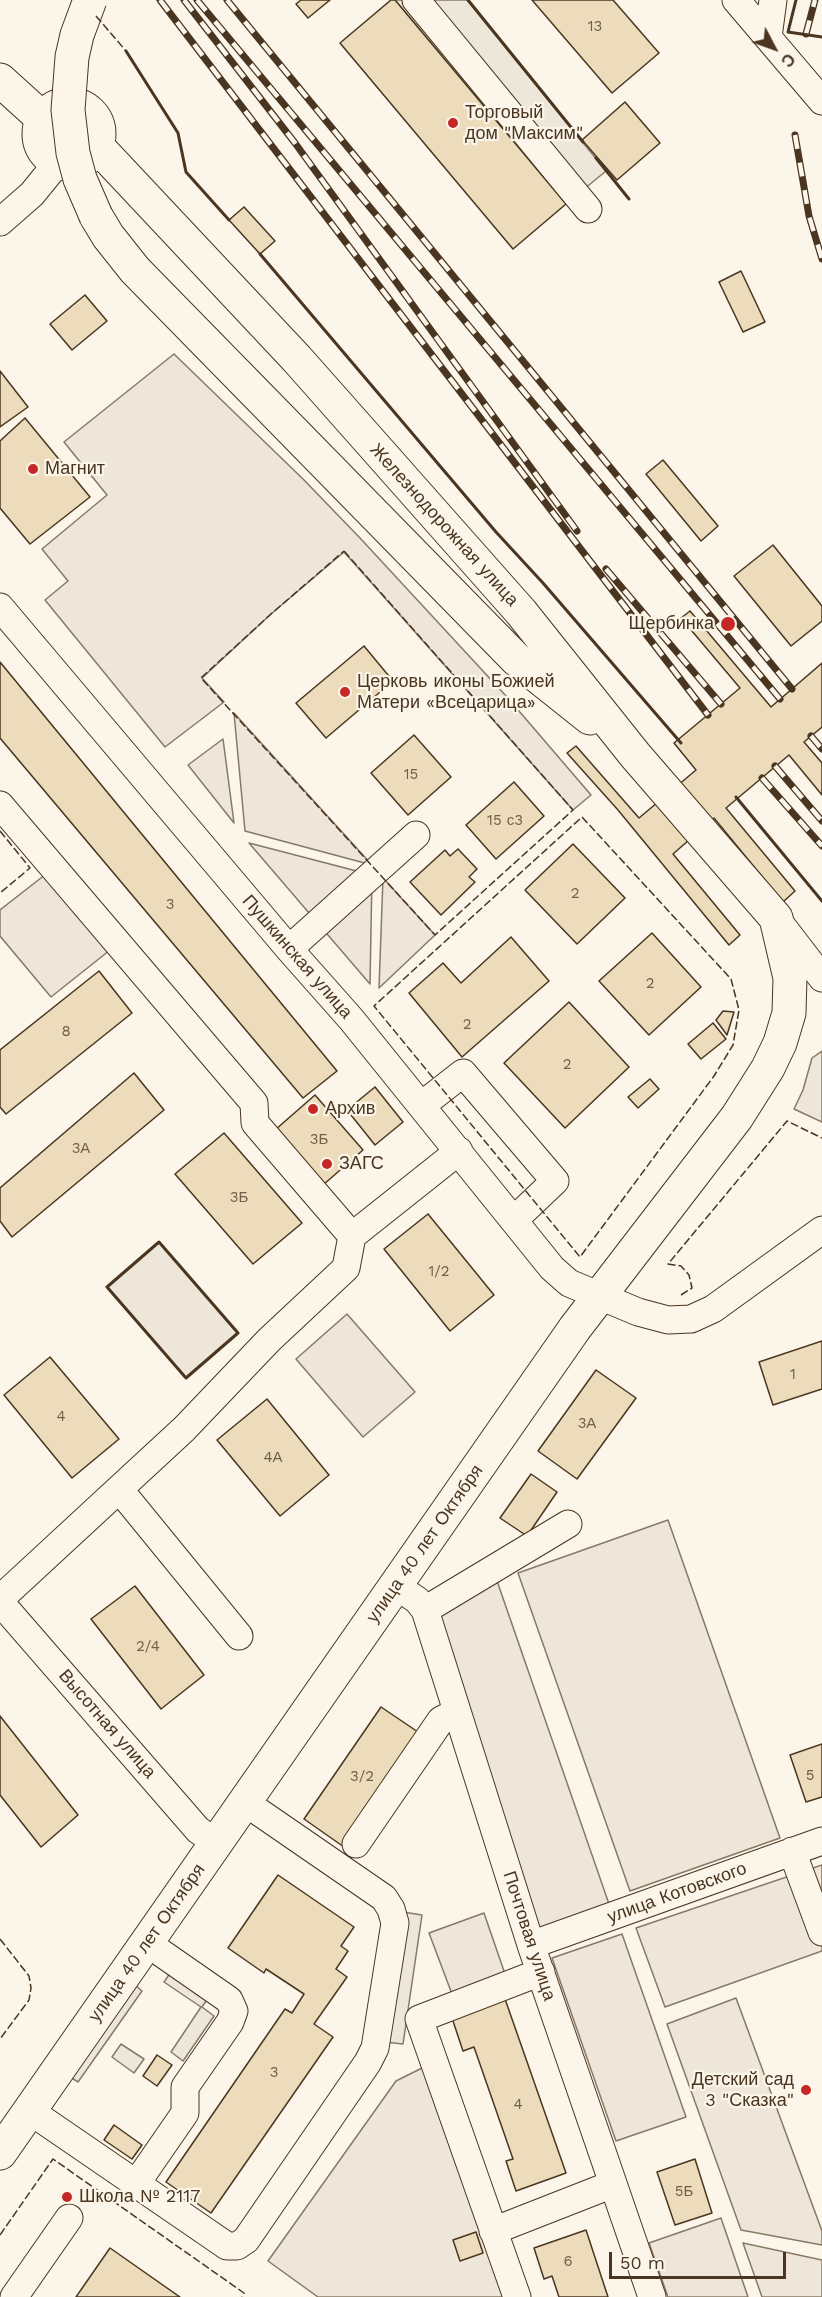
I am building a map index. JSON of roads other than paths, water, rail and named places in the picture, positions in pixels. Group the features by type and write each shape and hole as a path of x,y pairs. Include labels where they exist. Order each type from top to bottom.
{"main road":[{"path":"90,0 77,35 72,57 68,110 69,134 80,178 96,216 108,236 135,270 516,659 635,755"},
{"path":"0,80 43,119"},
{"path":"64,105 81,107 94,117 98,124 97,146 83,161 75,164 58,162 45,152 41,144 39,136 43,119 56,108 64,105"},
{"name":"Железнодорожная улица","path":"97,146 297,359 513,603 635,755 776,918"},
{"name":"улица 40 лет Октября","path":"0,2153 575,1328 737,1117 768,1068 780,1043 789,1013 789,978 776,918"}],"street":[{"path":"416,0 588,209"},
{"path":"736,0 822,101"},
{"path":"768,37 773,0"},
{"path":"0,222 32,194 58,162"},
{"name":"Пушкинская улица","path":"0,607 351,1019 552,1268 569,1283 638,1312 668,1320 692,1319 713,1309 822,1230"},
{"path":"0,806 254,1103 255,1122 352,1236"},
{"path":"289,949 416,835"},
{"path":"776,918 822,978"},
{"path":"422,1105 463,1073 555,1181 514,1220"},
{"path":"0,1600 184,1429 269,1340 346,1268 352,1236 459,1151"},
{"path":"119,1489 239,1636"},
{"path":"396,1586 417,1600 425,1610 568,1524"},
{"name":"Высотная улица","path":"0,1600 198,1830 217,1843"},
{"name":"Почтовая улица","path":"425,1610 531,1944 652,2297"},
{"path":"356,1844 441,1720 457,1712"},
{"path":"30,2111 227,2246 241,2244 368,2062 378,2038 395,1923 384,1898 246,1803"},
{"name":"улица Котовского","path":"531,1944 822,1841"},
{"path":"792,1851 822,1932"},
{"path":"136,2184 185,2113 185,2087 230,2022 234,2010 229,2000 147,1943"},
{"path":"517,2297 419,2019 541,1972"},
{"path":"493,2231 613,2184"},
{"path":"14,2297 69,2218"}],"railway":[{"path":"160,0 708,715"},
{"path":"184,0 295,143 577,531"},
{"path":"197,0 780,699"},
{"path":"227,0 792,689"},
{"path":"806,34 815,0"},
{"path":"795,135 809,216 822,259"},
{"path":"606,569 721,704"},
{"path":"811,736 822,749"},
{"path":"775,766 822,821"},
{"path":"762,778 822,846"}],"place":[{"name":"Торговый дом \"Максим\"","path":"453,123"},
{"name":"Магнит","path":"33,469"},
{"name":"Щербинка","path":"728,624"},
{"name":"Церковь иконы Божией Матери «Всецарица»","path":"345,692"},
{"name":"Архив","path":"313,1109"},
{"name":"ЗАГС","path":"327,1164"},
{"name":"Детский сад 3 \"Сказка\"","path":"806,2090"},
{"name":"Школа № 2117","path":"67,2197"}]}
